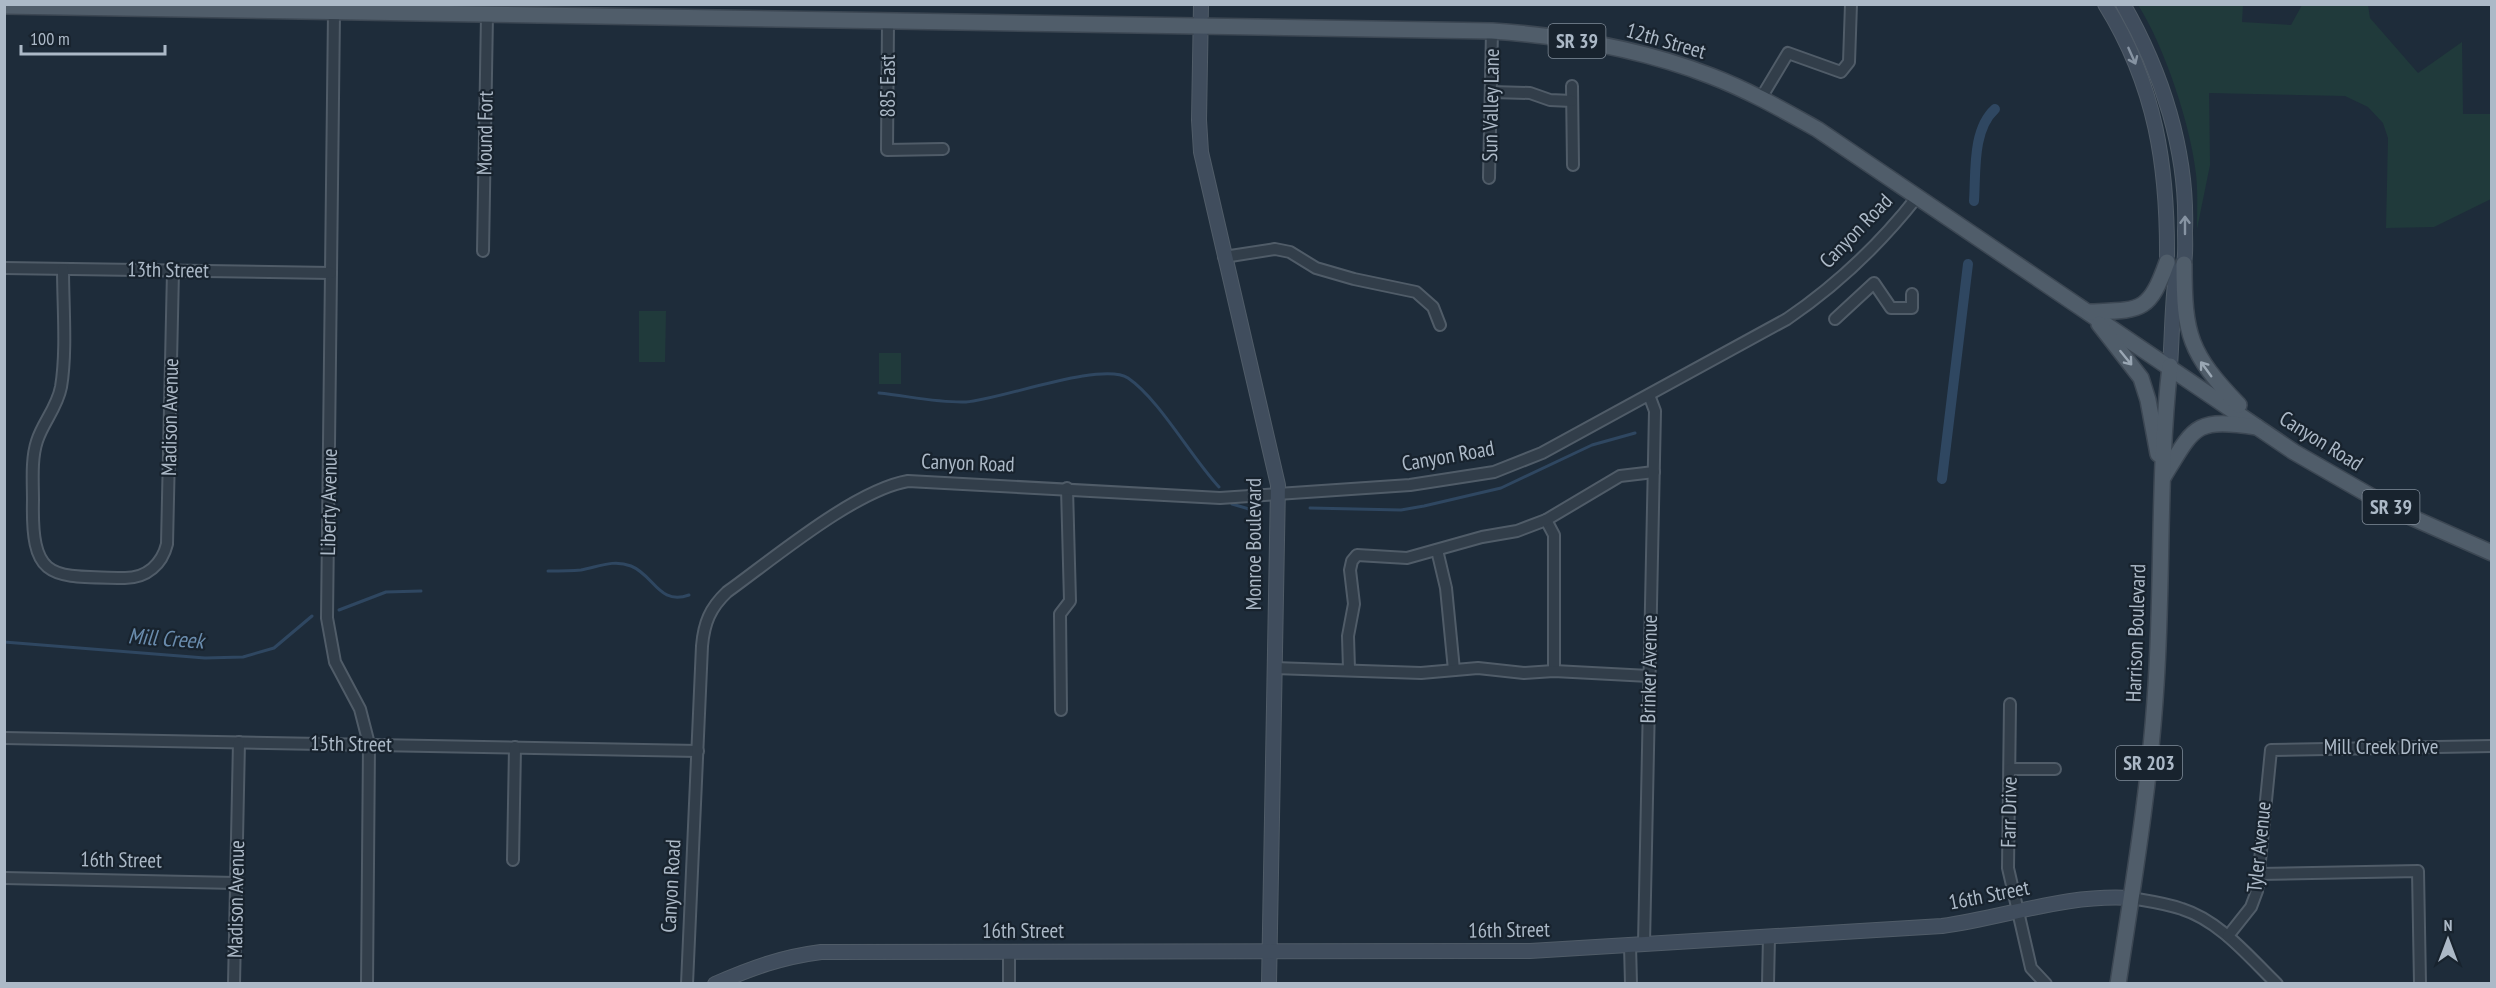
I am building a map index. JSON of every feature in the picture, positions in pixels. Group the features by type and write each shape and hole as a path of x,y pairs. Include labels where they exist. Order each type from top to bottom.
{"main road":[{"name":"Monroe Boulevard","path":"1201,4 1198,120 1201,152 1269,444 1278,495 1269,984"},
{"name":"Harrison Boulevard","path":"2104,4 2136,65 2156,124 2165,180 2167,262 2176,282"},
{"name":"Harrison Boulevard","path":"2118,984 2131,898 2156,685 2162,479 2176,282 2184,264 2184,202 2170,116 2145,47 2123,4"},
{"name":"12th Street","path":"4,6 334,12 398,9 486,15 696,11 888,21 1492,31 1541,35 1666,60 1711,76 1761,98 1817,129 1917,197"},
{"name":"Canyon Road","path":"1917,197 2331,475 2395,510 2492,553"},
{"path":"2090,312 2127,310 2144,304 2157,292 2167,262"},
{"path":"2184,264 2184,312 2192,345 2207,371 2260,427"},
{"path":"2090,312 2136,370 2143,384 2162,479"},
{"path":"2162,479 2189,436 2200,427 2220,422 2260,427"},
{"name":"16th Street","path":"715,984 775,960 821,952 1530,951 1942,926 2075,898 2131,898"}],"street":[{"path":"1761,98 1788,53 1841,72 1849,62 1851,4"},
{"name":"Liberty Avenue","path":"334,12 328,634 334,662 360,709 369,744 367,984"},
{"name":"Mound Fort","path":"483,251 486,15"},
{"name":"885 East","path":"888,21 887,150 943,149"},
{"name":"Sun Valley Lane","path":"1489,178 1492,31"},
{"path":"1572,86 1572,165"},
{"path":"1492,92 1530,93 1550,100 1572,101"},
{"name":"Canyon Road","path":"687,984 702,646 706,620 717,600 864,497 889,485 928,481 1067,488 1179,497 1278,495 1410,485 1494,472 1542,453 1787,319 1817,298 1888,234 1917,197"},
{"path":"1224,257 1275,249 1290,252 1317,267 1354,279 1416,292 1433,307 1440,326"},
{"name":"13th Street","path":"4,268 331,273"},
{"name":"Madison Avenue","path":"63,269 62,380 55,407 43,427 34,452 33,538 37,552 46,568 72,576 129,578 145,573 160,562 164,555 168,533 173,271"},
{"path":"1835,319 1874,283 1891,308 1912,308 1912,294"},
{"name":"Brinker Avenue","path":"1631,984 1637,945 1649,676 1654,411 1648,395"},
{"path":"1349,669 1348,636 1354,604 1350,570 1352,561 1358,555 1407,558 1482,537 1517,531 1546,520 1620,476 1654,472"},
{"path":"1061,710 1060,614 1070,601 1067,488"},
{"path":"1546,520 1554,534 1554,670"},
{"path":"1437,550 1446,588 1454,670"},
{"path":"1274,668 1421,673 1478,668 1524,674 1554,670 1649,676"},
{"name":"Farr Drive","path":"2010,704 2008,868 2031,969 2046,984"},
{"name":"15th Street","path":"4,738 698,751"},
{"name":"Madison Avenue","path":"234,984 239,742"},
{"name":"Mill Creek Drive","path":"2271,750 2492,746"},
{"path":"513,860 515,747"},
{"name":"Tyler Avenue","path":"2228,936 2252,907 2259,874 2271,750"},
{"path":"2010,769 2055,769"},
{"path":"2259,874 2418,870 2420,984"},
{"name":"16th Street","path":"4,878 236,883"},
{"name":"16th Street","path":"2131,898 2183,909 2200,916 2228,936 2277,984"},
{"path":"1768,984 1769,936"},
{"path":"1009,984 1010,952"}],"green space":[{"path":"2138,5 2243,5 2242,22 2291,25 2302,5 2368,5 2370,18 2418,73 2462,42 2463,114 2491,114 2491,199 2434,227 2386,228 2388,138 2383,123 2368,107 2345,96 2209,93 2210,165 2197,229 2197,181 2182,110 2166,63"},
{"path":"639,311 666,311 665,362 639,362"},
{"path":"879,353 901,353 901,384 879,384"}],"waterway":[{"path":"1974,201 1975,165 1979,140 1982,128 1995,109"},
{"path":"1942,479 1968,264"},
{"path":"879,393 966,402 1074,378 1096,374 1115,374 1128,378 1140,387 1219,487"},
{"path":"1310,508 1401,510 1424,506 1501,488 1592,445 1635,433"},
{"path":"1232,504 1249,509"},
{"name":"Mill Creek","path":"548,571 581,570 612,563 624,564 639,570 664,593 679,597 689,595"},
{"name":"Mill Creek","path":"339,610 386,592 421,591"},
{"name":"Mill Creek","path":"4,642 205,658 243,657 274,648 312,616"}]}
